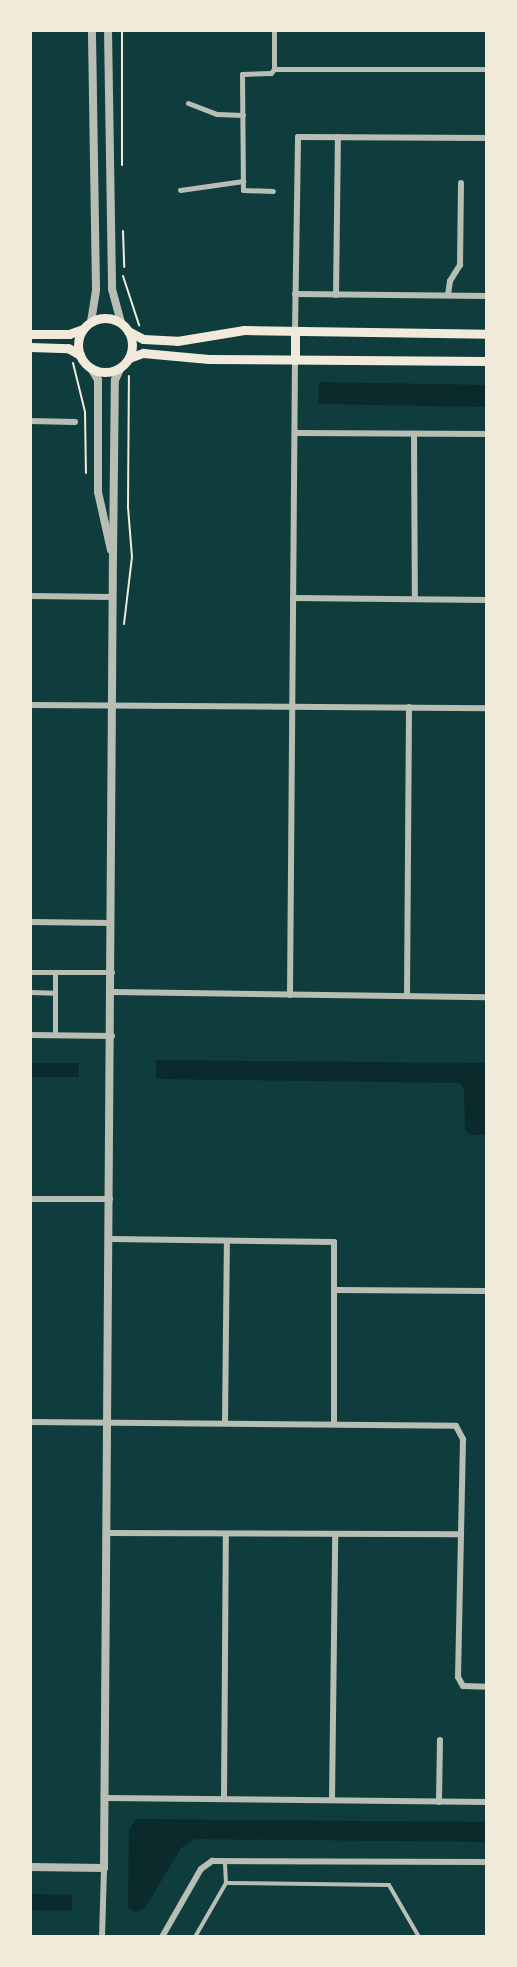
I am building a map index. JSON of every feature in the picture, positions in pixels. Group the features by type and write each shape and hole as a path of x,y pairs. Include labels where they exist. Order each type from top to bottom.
{"main road":[{"path":"30,334 69,334 109,318 121,323 128,331 143,339 177,341 244,330 487,334"},
{"path":"80,355 78,344 87,325"},
{"path":"128,331 132,344 129,358"},
{"path":"295,360 296,331"},
{"path":"30,347 68,348 80,355 91,368 103,372 121,367 129,358 143,353 183,354 209,359 487,361"}],"street":[{"path":"87,325 96,289 92,30"},
{"path":"108,30 112,289 121,323"},
{"path":"273,191 243,190 242,74 271,73 274,69 274,30"},
{"path":"274,69 487,69"},
{"path":"188,103 217,114 243,115"},
{"path":"296,331 298,137 487,138"},
{"path":"336,295 338,137"},
{"path":"180,190 243,181"},
{"path":"448,295 450,281 460,266 460,183"},
{"path":"295,294 487,296"},
{"path":"290,995 295,360"},
{"path":"102,1937 106,1798 107,1423 113,1036 111,923 115,380 121,367"},
{"path":"91,368 98,380 98,492 113,557"},
{"path":"30,421 75,422"},
{"path":"295,434 487,434"},
{"path":"414,435 415,599"},
{"path":"30,596 113,597"},
{"path":"293,598 487,600"},
{"path":"30,705 487,708"},
{"path":"407,996 409,707"},
{"path":"30,922 111,923"},
{"path":"30,972 113,972"},
{"path":"55,972 55,1035"},
{"path":"30,992 55,993"},
{"path":"113,992 487,997"},
{"path":"30,1035 113,1036"},
{"path":"30,1198 111,1199"},
{"path":"111,1239 334,1242 334,1424"},
{"path":"225,1423 227,1241"},
{"path":"334,1290 487,1291"},
{"path":"30,1422 452,1425 460,1428 463,1438 459,1534 460,1684 487,1687"},
{"path":"106,1533 335,1536 459,1534"},
{"path":"224,1799 226,1534"},
{"path":"332,1800 335,1536"},
{"path":"439,1802 440,1740"},
{"path":"106,1798 487,1802"},
{"path":"162,1937 206,1862 225,1860 487,1862"},
{"path":"30,1868 104,1868"}],"lane":[{"path":"195,1937 226,1883 225,1860"},
{"path":"226,1883 389,1885 419,1937"}],"path":[{"path":"121,169 125,127 122,30"},
{"path":"123,221 123,277 140,328"},
{"path":"123,628 132,557 128,507 129,373"}],"water":[{"path":"319,382 487,385 487,407 319,404"},
{"path":"156,1060 487,1063 487,1135 470,1135 465,1130 464,1088 459,1083 156,1079"},
{"path":"30,1063 79,1063 79,1077 30,1077"},
{"path":"136,1819 487,1822 487,1842 195,1839 181,1848 145,1908 134,1912 128,1907 129,1829"},
{"path":"30,1894 72,1895 72,1911 30,1910"}]}
